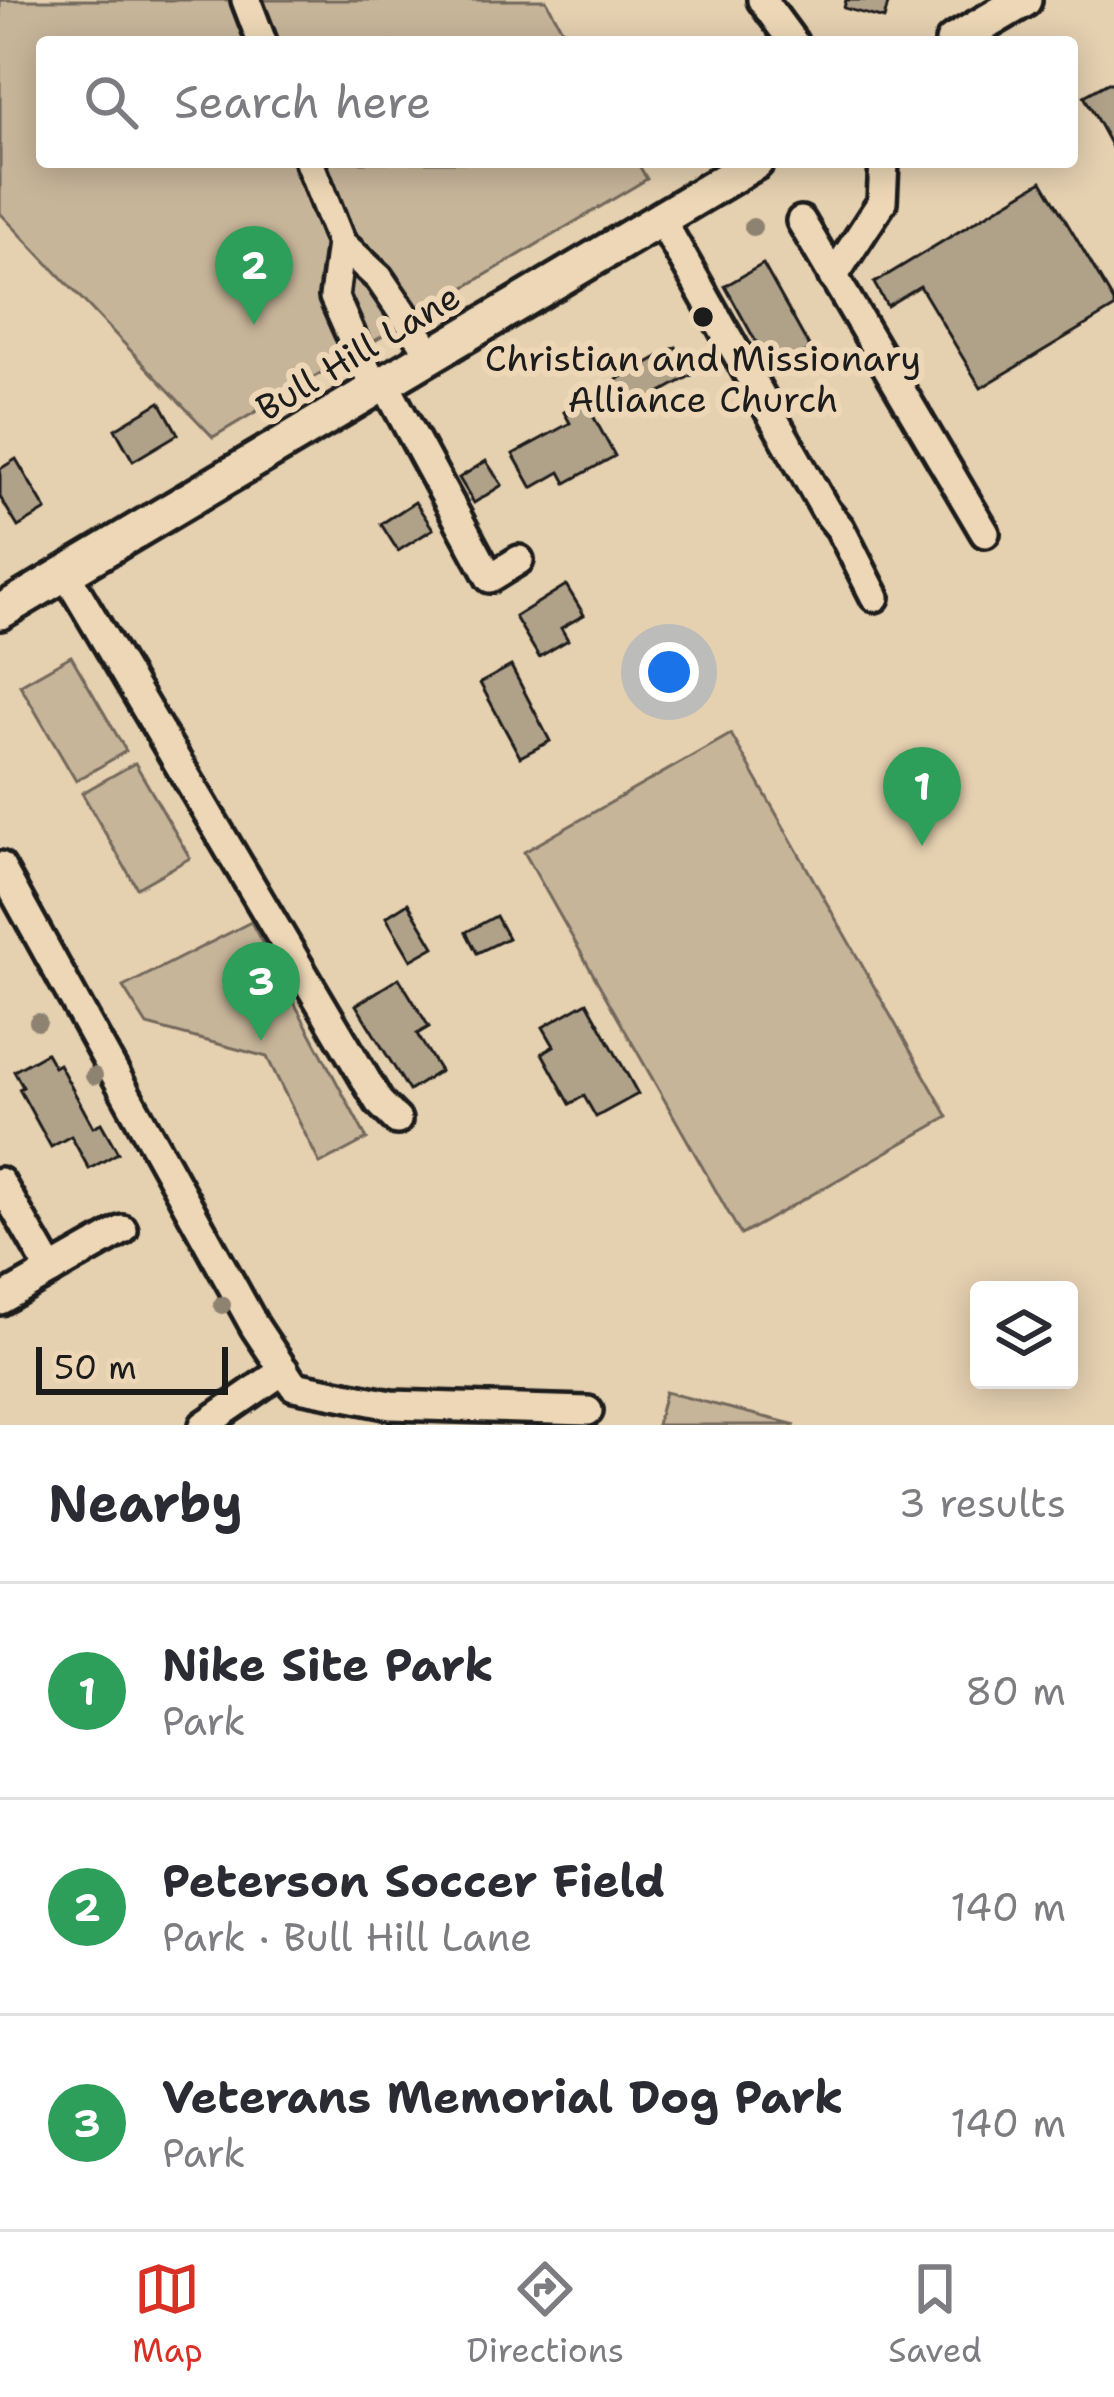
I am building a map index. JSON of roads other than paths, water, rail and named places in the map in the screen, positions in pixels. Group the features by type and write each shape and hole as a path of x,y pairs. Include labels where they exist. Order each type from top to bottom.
{"main road":[{"path":"963,36 1024,0"},
{"name":"Bull Hill Lane","path":"1,608 746,168"}],"street":[{"path":"246,0 260,36"},
{"path":"762,0 789,36"},
{"path":"312,168 341,243 380,278 430,353"},
{"path":"833,277 883,202 884,168"},
{"path":"662,221 875,597"},
{"path":"801,221 985,533"},
{"path":"341,243 334,297 379,385 490,578 519,560"},
{"path":"65,572 379,1102 397,1120"},
{"path":"0,866 245,1309 295,1386 391,1405 588,1411"},
{"path":"0,1182 51,1271"},
{"path":"0,1300 123,1230"},
{"path":"204,1425 284,1370"}],"place":[{"name":"Christian and Missionary Alliance Church","path":"703,317"},
{"name":"Peterson Soccer Field","path":"254,325"},
{"name":"Nike Site Park","path":"922,846"},
{"name":"Veterans Memorial Dog Park","path":"261,1041"}]}
